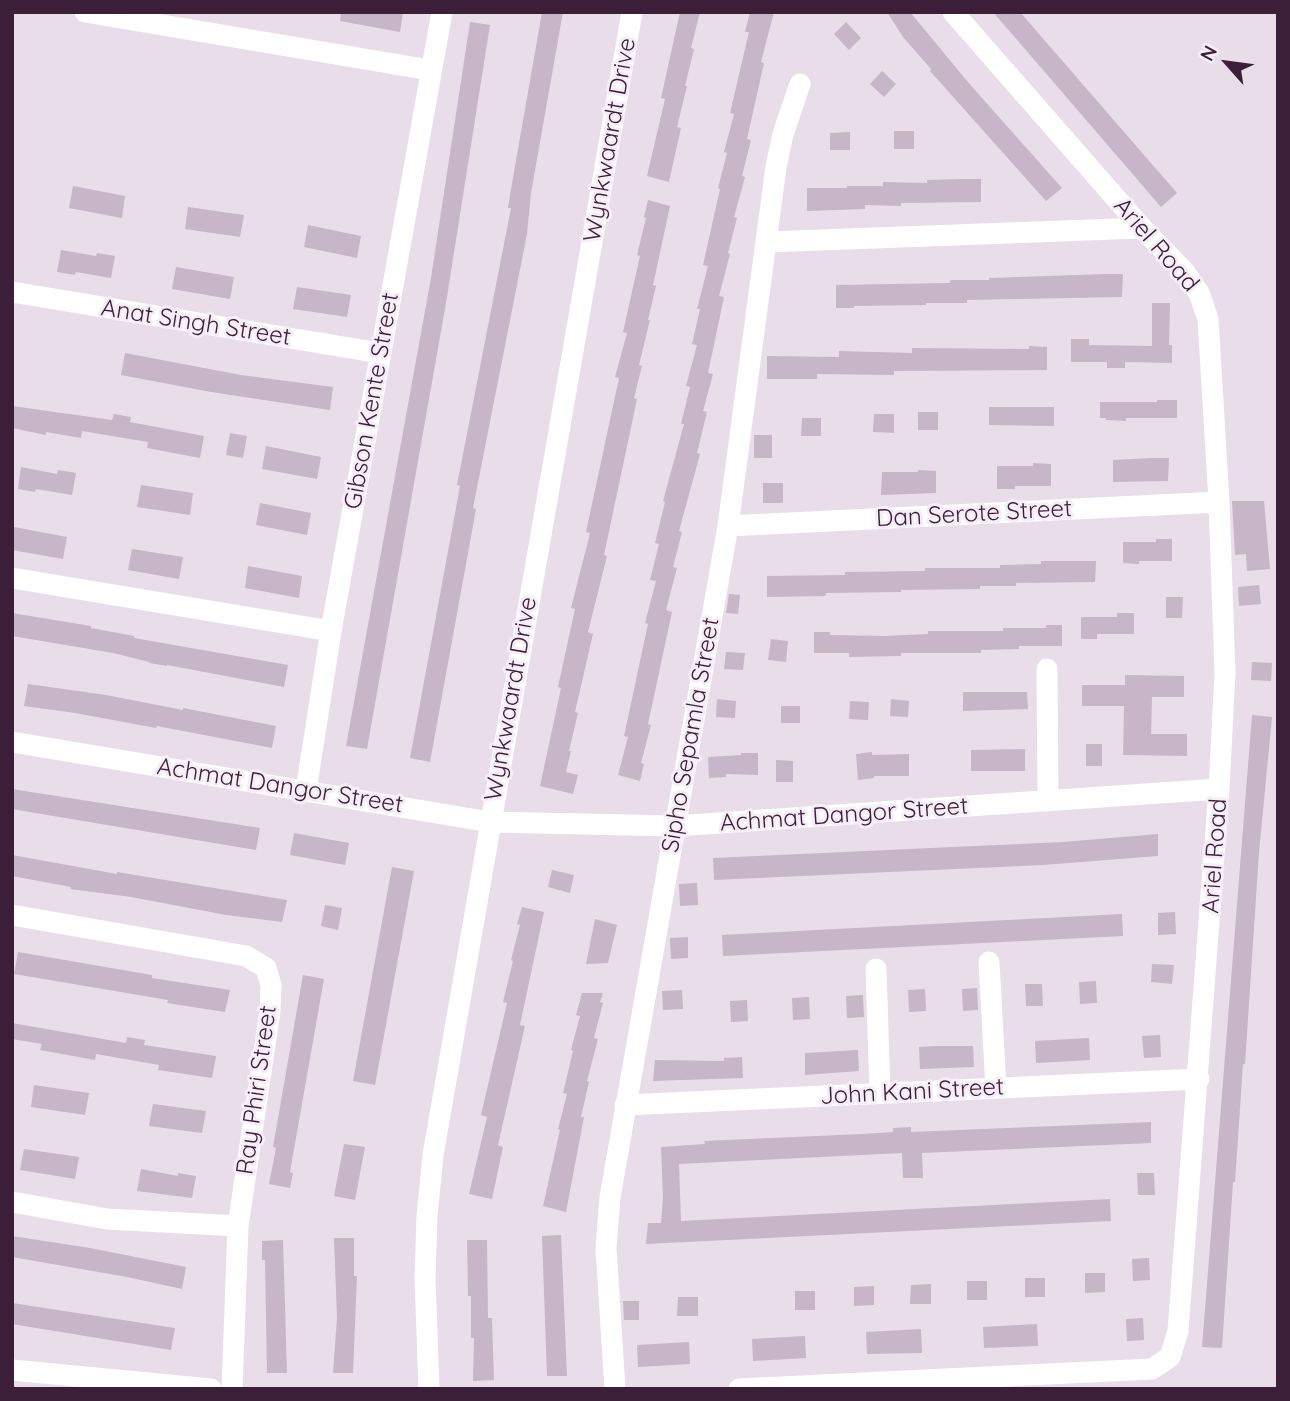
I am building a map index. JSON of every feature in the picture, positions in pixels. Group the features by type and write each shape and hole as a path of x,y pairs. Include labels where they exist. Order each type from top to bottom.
{"street":[{"path":"85,12 430,70"},
{"name":"Gibson Kente Street","path":"306,790 331,631 442,12"},
{"name":"Wynkwaardt Drive","path":"429,1389 425,1278 426,1216 430,1179 444,1085 632,12"},
{"name":"Ariel Road","path":"738,1389 1141,1371 1152,1369 1170,1357 1178,1331 1199,1079 1225,673 1220,502 1208,319 1199,293 1184,271 1142,228 953,12"},
{"name":"Sipho Sepamla Street","path":"615,1389 606,1248 610,1197 728,526 776,167 783,134 800,84"},
{"path":"767,242 1142,228"},
{"name":"Anat Singh Street","path":"12,292 380,353"},
{"name":"Dan Serote Street","path":"728,526 1220,502"},
{"path":"12,578 331,631"},
{"path":"1047,669 1048,801"},
{"name":"Achmat Dangor Street","path":"12,742 490,821 675,826 1219,789"},
{"name":"Ray Phiri Street","path":"12,915 246,956 266,968 271,985 270,1011 238,1226 232,1389"},
{"path":"989,962 996,1088"},
{"path":"876,969 880,1093"},
{"name":"John Kani Street","path":"625,1105 1199,1079"},
{"path":"12,1202 107,1219 238,1226"},
{"path":"12,1370 211,1389"}],"building":[{"path":"341,12 403,12 400,32 340,21"},
{"path":"542,12 563,12 531,193 527,234 473,508 476,509 430,762 410,758 460,486 457,485 511,208 508,208 510,195"},
{"path":"680,12 700,12 691,48 694,49 677,127 681,128 669,182 647,176 665,99 661,98"},
{"path":"750,12 774,12 761,62 764,63 747,139 751,140 742,176 745,177 734,217 737,218 719,296 724,297 708,373 713,374 703,411 707,412 697,453 700,454 679,531 682,532 673,567 677,568 666,610 672,612 648,724 651,725 641,763 644,764 640,781 618,775 628,737 624,736 648,624 645,623 656,581 650,580 659,544 655,543 665,502 663,501 684,424 681,424 690,387 686,386 697,345 692,344 700,309 697,309 708,266 703,265 727,153 724,152 734,114 730,113 749,32 745,32"},
{"path":"887,12 910,12 1062,188 1046,201 930,71"},
{"path":"993,12 1020,12 1177,193 1161,207"},
{"path":"470,22 490,25 446,303 367,749 346,746 431,278"},
{"path":"846,22 861,38 849,50 834,34"},
{"path":"882,71 896,84 884,97 870,84"},
{"path":"894,131 914,131 914,149 894,149"},
{"path":"850,132 850,150 830,150 830,133"},
{"path":"981,179 981,202 901,203 901,206 865,205 865,209 807,211 807,188"},
{"path":"73,186 125,196 122,218 69,208"},
{"path":"648,200 670,206 653,285 656,286 650,320 639,365 642,366 634,398 637,399 604,555 607,556 588,632 593,634 575,712 578,713 566,772 578,775 573,794 540,786 575,609 571,608 590,533 586,532 619,378 615,377 627,333 623,332 640,256 637,255"},
{"path":"188,207 244,215 240,237 185,229"},
{"path":"308,225 361,236 357,258 304,247"},
{"path":"61,250 115,256 111,278 57,272"},
{"path":"176,267 234,277 230,299 172,289"},
{"path":"1123,274 1122,297 967,300 967,303 836,308 836,285 950,283 950,280"},
{"path":"297,287 351,295 347,317 293,309"},
{"path":"1152,303 1170,303 1169,345 1172,345 1172,363 1125,362 1125,368 1107,368 1107,362 1071,362 1071,339 1089,339 1089,345 1152,346"},
{"path":"1029,346 1047,347 1047,370 894,371 894,375 817,374 817,379 767,379 767,356 839,357 839,351 912,353 912,348 1029,349"},
{"path":"125,353 241,375 333,387 330,410 121,375"},
{"path":"1177,400 1177,418 1126,418 1126,421 1100,418 1100,402"},
{"path":"12,406 112,420 114,414 131,417 130,422 204,436 200,458 147,448 148,442 82,431 81,438 12,428"},
{"path":"989,407 1054,407 1054,426 989,425"},
{"path":"918,412 938,412 938,430 918,430"},
{"path":"874,414 894,414 894,433 873,432"},
{"path":"802,418 821,418 821,436 801,436"},
{"path":"230,433 247,436 243,458 226,455"},
{"path":"754,435 772,435 772,458 754,458"},
{"path":"266,446 321,457 317,479 262,469"},
{"path":"1169,458 1168,481 1113,482 1113,460"},
{"path":"1033,463 1051,464 1051,486 997,489 997,466 1033,466"},
{"path":"21,467 57,474 58,470 76,473 72,495 18,489"},
{"path":"936,471 936,493 881,495 882,472"},
{"path":"763,483 783,483 783,503 763,503"},
{"path":"141,485 193,493 190,515 137,507"},
{"path":"1232,501 1264,501 1270,569 1247,571 1246,554 1235,555"},
{"path":"260,503 311,513 307,535 256,525"},
{"path":"14,527 67,537 63,559 12,550"},
{"path":"1156,539 1172,539 1172,561 1123,563 1123,542 1156,542"},
{"path":"132,549 183,557 179,579 128,570"},
{"path":"1041,561 1096,561 1095,582 1016,583 1016,586 980,586 980,589 767,597 767,576 925,571 925,568 1000,568 1000,565 1041,564"},
{"path":"248,566 302,576 299,598 245,588"},
{"path":"1259,585 1261,604 1239,606 1238,587"},
{"path":"729,594 740,595 738,614 726,613"},
{"path":"1166,597 1183,597 1182,618 1166,618"},
{"path":"12,613 288,665 284,687 12,636"},
{"path":"1117,613 1134,613 1134,634 1097,634 1097,639 1081,639 1081,617 1117,617"},
{"path":"1046,625 1062,625 1062,646 1019,646 1019,649 981,650 981,653 901,653 901,656 849,657 849,653 814,653 814,632 885,636 928,634 928,631 1003,631 1003,628 1046,628"},
{"path":"771,639 788,641 786,662 768,660"},
{"path":"726,652 745,653 743,670 724,669"},
{"path":"1252,662 1272,663 1271,681 1251,680"},
{"path":"1125,675 1184,676 1184,697 1152,697 1151,734 1187,734 1187,756 1123,755 1124,706 1082,706 1082,685 1125,685"},
{"path":"28,684 183,708 276,726 272,748 157,726 156,728 24,706"},
{"path":"963,692 1027,692 1028,709 963,711"},
{"path":"717,699 736,701 735,718 716,717"},
{"path":"891,699 909,701 908,717 890,716"},
{"path":"850,701 869,702 868,720 849,719"},
{"path":"781,706 800,706 800,723 781,723"},
{"path":"1252,715 1272,717 1259,852 1245,1064 1233,1182 1222,1348 1202,1347"},
{"path":"1086,744 1102,744 1102,766 1086,766"},
{"path":"1025,749 1025,771 971,771 971,750"},
{"path":"872,752 872,755 909,754 909,776 874,776 858,780 856,754"},
{"path":"758,753 758,775 726,774 726,777 709,778 708,757"},
{"path":"776,760 793,761 793,782 776,782"},
{"path":"12,789 260,828 256,850 12,809"},
{"path":"294,833 349,843 345,865 290,855"},
{"path":"1158,834 1158,856 1043,865 714,880 713,858 1063,842"},
{"path":"12,855 287,900 282,922 226,915 131,897 70,889 71,887 12,876"},
{"path":"392,867 414,871 375,1085 353,1081"},
{"path":"552,870 574,875 570,893 548,887"},
{"path":"697,883 698,905 680,906 679,884"},
{"path":"325,905 342,908 338,930 321,926"},
{"path":"522,907 544,912 520,1025 525,1026 498,1145 503,1147 492,1199 469,1194 487,1117 481,1115 507,1003 503,1002"},
{"path":"1175,912 1176,934 1158,935 1158,913"},
{"path":"1122,914 1123,936 723,956 722,935"},
{"path":"595,919 617,925 608,963 586,964"},
{"path":"688,937 688,958 671,959 670,938"},
{"path":"18,952 230,990 225,1012 14,974"},
{"path":"1152,964 1174,965 1172,984 1151,982"},
{"path":"303,975 324,979 290,1172 293,1173 290,1188 269,1184"},
{"path":"1096,981 1097,1003 1080,1004 1079,982"},
{"path":"1025,984 1042,984 1043,1006 1026,1006"},
{"path":"977,988 978,1010 963,1011 962,989"},
{"path":"925,989 926,1011 909,1012 908,990"},
{"path":"682,990 683,1009 663,1010 662,991"},
{"path":"582,993 603,993 600,1002 603,1003 594,1038 598,1039 587,1081 589,1082 581,1117 584,1117 566,1212 543,1206 567,1094 563,1093 580,1016 576,1015"},
{"path":"863,995 864,1017 847,1018 846,996"},
{"path":"809,997 810,1019 793,1020 792,998"},
{"path":"747,1000 748,1021 731,1022 730,1001"},
{"path":"12,1023 126,1043 127,1037 145,1040 144,1045 216,1056 212,1078 158,1070 159,1065 96,1054 95,1060 40,1050 42,1044 12,1039"},
{"path":"1160,1035 1161,1057 1144,1058 1142,1036"},
{"path":"1089,1038 1090,1060 1036,1063 1035,1041"},
{"path":"973,1046 974,1067 920,1069 919,1047"},
{"path":"858,1050 859,1071 805,1075 805,1053"},
{"path":"742,1057 743,1078 653,1081 655,1060 724,1061 724,1058"},
{"path":"34,1085 89,1093 85,1115 31,1107"},
{"path":"153,1104 206,1111 202,1133 149,1126"},
{"path":"1151,1122 1151,1143 922,1153 923,1178 903,1178 902,1153 679,1164 681,1221 1110,1199 1111,1221 646,1244 648,1223 661,1223 661,1147 705,1144 704,1141 893,1132 893,1128 911,1127 911,1132"},
{"path":"344,1144 365,1147 355,1200 334,1196"},
{"path":"24,1149 79,1157 75,1179 20,1170"},
{"path":"141,1169 178,1176 178,1173 196,1176 192,1198 137,1191"},
{"path":"1137,1173 1154,1173 1155,1195 1138,1195"},
{"path":"561,1235 567,1376 547,1376 542,1236"},
{"path":"12,1236 186,1267 182,1289 12,1257"},
{"path":"334,1238 354,1238 354,1276 357,1276 353,1373 333,1373 337,1318"},
{"path":"283,1240 287,1373 267,1373 265,1260 262,1260 262,1241"},
{"path":"467,1240 487,1240 488,1318 492,1318 494,1380 473,1381 474,1338 471,1338 471,1296 468,1296"},
{"path":"1149,1258 1150,1280 1133,1281 1132,1259"},
{"path":"1085,1273 1105,1273 1105,1292 1085,1293"},
{"path":"1025,1278 1045,1278 1045,1297 1025,1297"},
{"path":"967,1281 987,1281 987,1300 967,1300"},
{"path":"931,1284 931,1304 910,1304 911,1285"},
{"path":"874,1286 874,1305 854,1306 854,1287"},
{"path":"795,1291 815,1291 815,1310 795,1310"},
{"path":"678,1297 698,1297 698,1316 677,1316"},
{"path":"623,1301 639,1301 639,1320 624,1320"},
{"path":"12,1303 175,1328 171,1350 12,1324"},
{"path":"1143,1318 1144,1340 1127,1341 1126,1319"},
{"path":"1037,1324 1038,1346 984,1348 983,1327"},
{"path":"921,1329 922,1353 867,1354 866,1332"},
{"path":"805,1336 806,1358 753,1361 752,1339"},
{"path":"689,1342 690,1364 638,1367 637,1345"}]}
